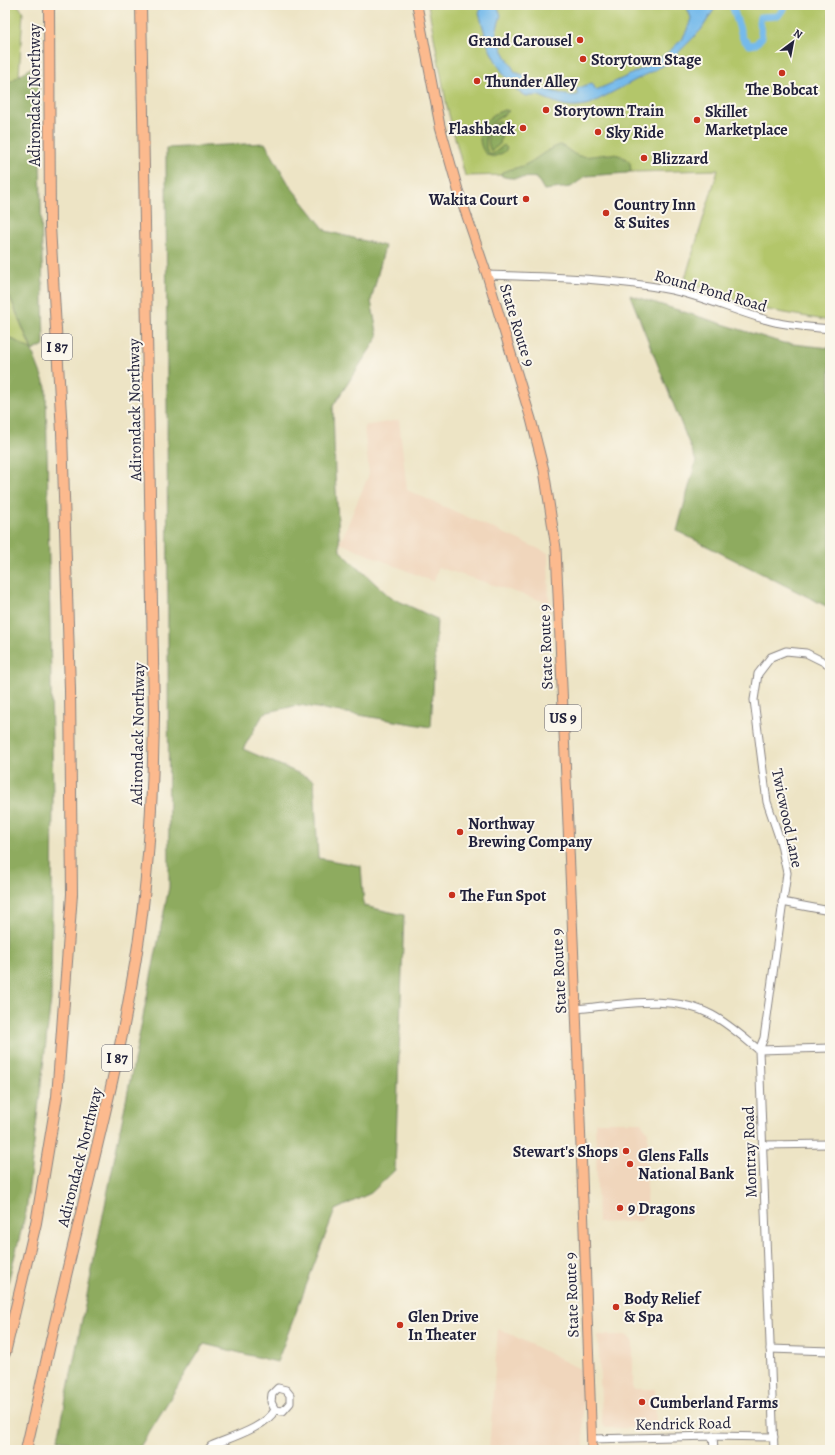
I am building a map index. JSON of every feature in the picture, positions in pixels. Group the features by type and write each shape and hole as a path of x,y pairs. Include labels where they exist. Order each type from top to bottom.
{"highway":[{"name":"Adirondack Northway","path":"5,1353 36,1223 57,1098 72,894 70,689 62,432 50,226 48,5"},
{"name":"Adirondack Northway","path":"26,1450 53,1328 112,1084 132,986 146,875 152,793 154,713 141,5"}],"main road":[{"name":"State Route 9","path":"417,5 440,126 458,190 487,275 532,419 544,470 556,548 576,1009 592,1450"}],"street":[{"name":"Round Pond Road","path":"487,275 546,277 636,284 673,290 710,300 767,320 830,329"},
{"name":"Twicwood Lane","path":"759,1050 764,1038 787,873 780,840 767,802 754,700 758,674 771,657 786,651 806,653 830,665"},
{"path":"782,902 830,911"},
{"path":"576,1009 657,1001 688,1005 712,1015 759,1050 830,1048"},
{"name":"Montray Road","path":"759,1050 774,1450"},
{"path":"762,1145 830,1144"},
{"path":"770,1349 830,1351"},
{"path":"208,1450 211,1446 257,1426 272,1416 275,1410"},
{"path":"713,1436 714,1450"},
{"name":"Kendrick Road","path":"592,1439 713,1436 774,1437"}],"shaded area":[{"path":"399,420 407,490 548,553 549,603 438,567 434,582 340,543 369,474 364,426"},
{"path":"595,1122 641,1122 648,1133 646,1213 641,1221 598,1223"},
{"path":"498,1328 582,1370 584,1450 489,1450"},
{"path":"598,1335 626,1335 633,1341 633,1389 655,1389 656,1428 606,1428 602,1424"}],"green space":[{"path":"5,5 18,5 23,12 19,76 8,84 5,82"},
{"path":"428,5 830,5 830,321 757,308 684,282 718,170 465,176 447,107"},
{"path":"38,63 44,345 32,351 46,387 53,800 51,999 26,1212 5,1294 5,335 32,350 10,297 5,297 5,82 8,83"},
{"path":"505,110 509,111 486,127 486,148 489,154 493,154 504,145 507,148 503,153 498,155 492,156 486,154 482,148 480,140 481,131 485,123 493,115"},
{"path":"500,121 502,130 500,144 491,151 488,131 492,125"},
{"path":"265,143 290,186 326,231 385,246 371,301 378,337 333,406 335,474 340,551 390,597 437,619 431,727 299,705 264,713 243,749 314,780 318,858 361,866 364,906 404,915 395,1170 371,1193 335,1210 277,1362 204,1344 138,1450 90,1450 58,1439 169,887 166,148"},
{"path":"560,145 579,156 606,154 619,155 630,163 631,171 627,173 586,176 571,187 544,190 537,178 508,178 500,175 506,171 527,164 547,151"},
{"path":"630,295 783,343 830,348 830,608 677,531 696,461"},
{"path":"5,297 10,297 32,351 5,335"}],"water":[{"path":"483,5 497,5 501,15 496,32 503,51 515,72 523,75 536,87 570,96 578,95 576,89 592,83 596,90 640,70 662,57 679,42 686,31 691,18 686,5 715,5 715,8 701,30 668,63 590,104 570,106 560,104 540,96 527,96 521,93 507,80 490,51 483,35 485,34 479,13"}],"waterway":[{"path":"732,5 743,39 750,45 756,44 762,37 759,22 760,17 778,16 786,5"}],"place":[{"name":"Grand Carousel","path":"580,40"},
{"name":"Storytown Stage","path":"583,59"},
{"name":"The Bobcat","path":"782,73"},
{"name":"Thunder Alley","path":"477,81"},
{"name":"Storytown Train","path":"546,110"},
{"name":"Skillet Marketplace","path":"697,120"},
{"name":"Flashback","path":"523,128"},
{"name":"Sky Ride","path":"598,132"},
{"name":"Blizzard","path":"644,158"},
{"name":"Wakita Court","path":"526,199"},
{"name":"Country Inn & Suites","path":"606,213"},
{"name":"Northway Brewing Company","path":"460,832"},
{"name":"The Fun Spot","path":"452,895"},
{"name":"Stewart's Shops","path":"626,1151"},
{"name":"Glens Falls National Bank","path":"630,1164"},
{"name":"9 Dragons","path":"620,1208"},
{"name":"Body Relief & Spa","path":"616,1307"},
{"name":"Glen Drive In Theater","path":"400,1325"},
{"name":"Cumberland Farms","path":"642,1402"}]}
